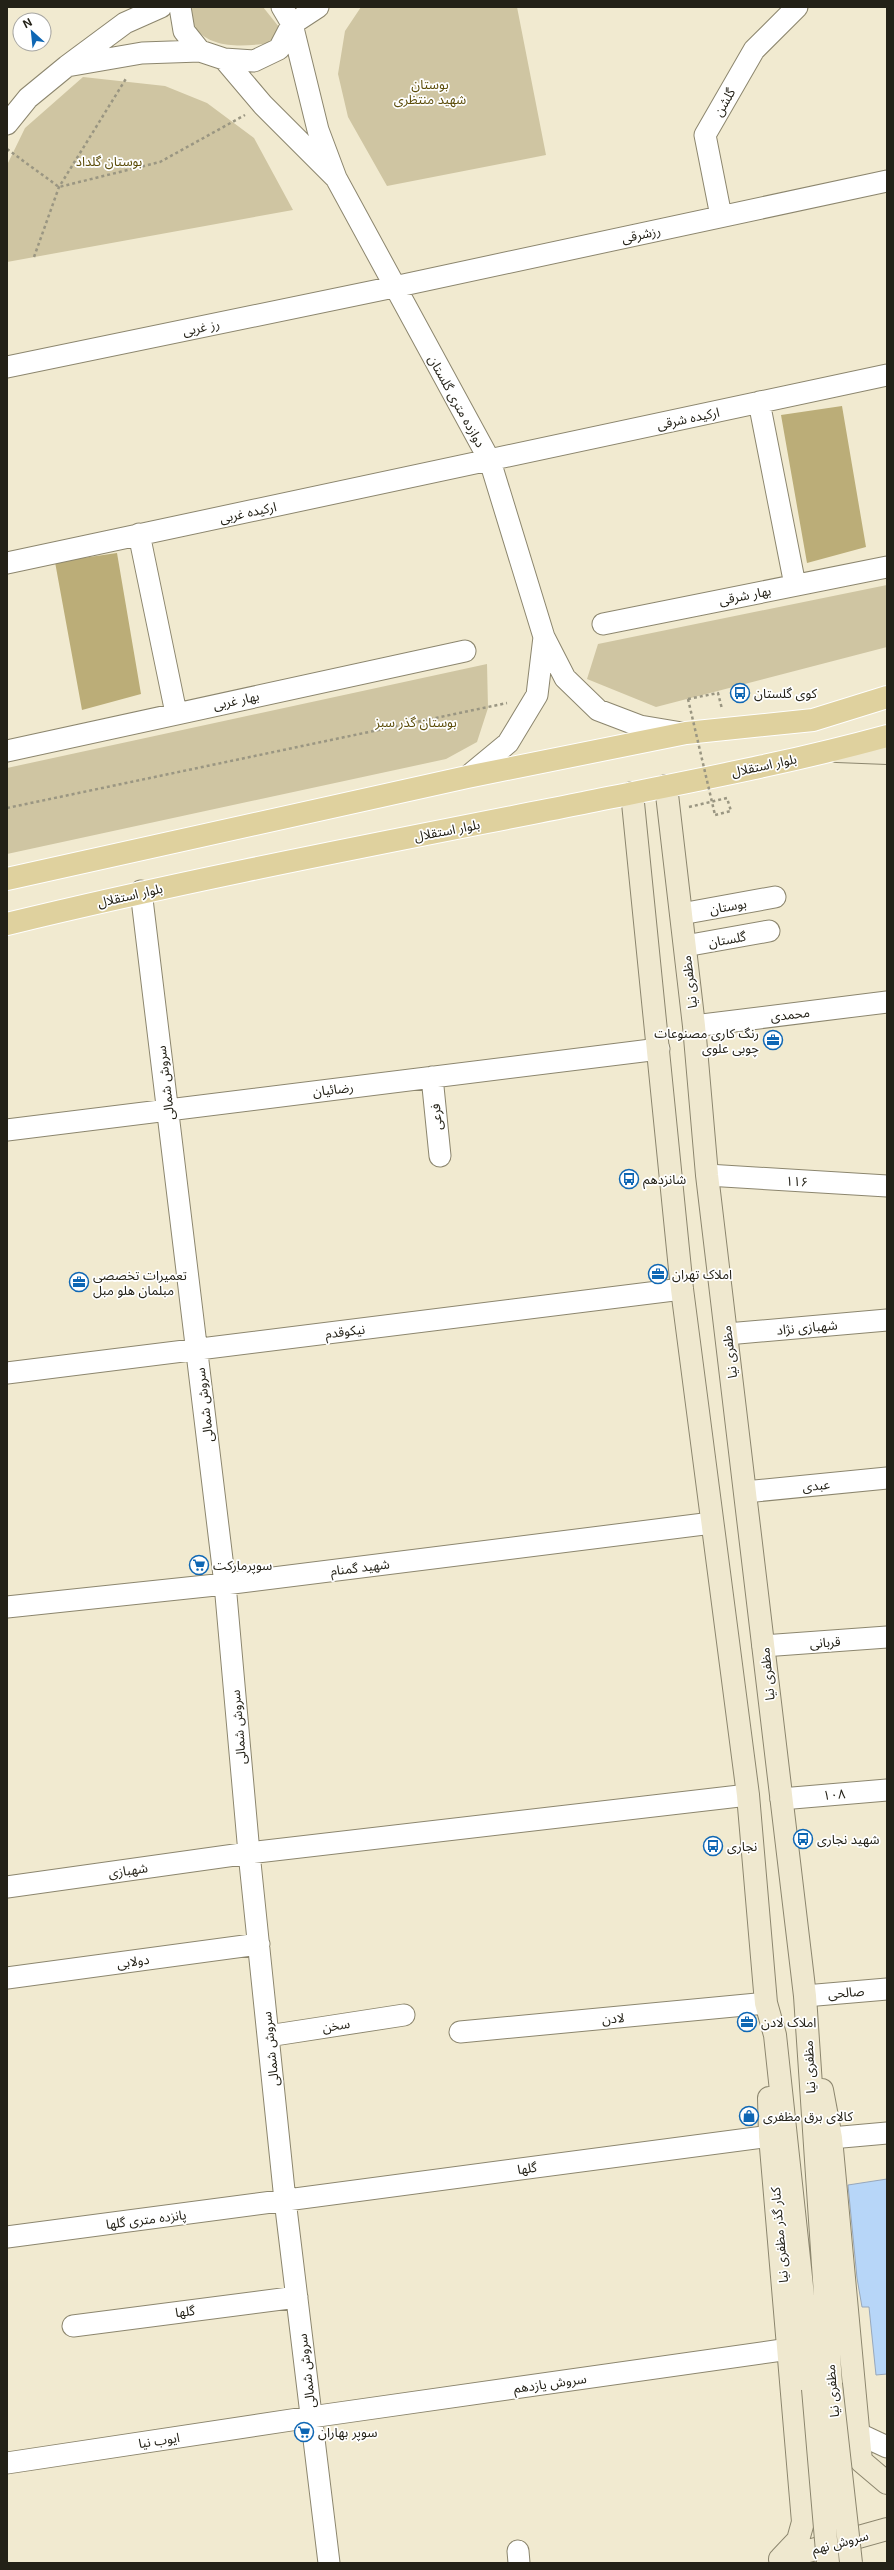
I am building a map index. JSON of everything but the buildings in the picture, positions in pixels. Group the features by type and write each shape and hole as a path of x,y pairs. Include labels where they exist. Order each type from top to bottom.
{"main road":[{"path":"7,879 467,777 686,733 813,720 887,697"},
{"name":"بلوار استقلال","path":"7,924 141,891 666,786 834,751 887,736"},
{"path":"834,751 887,753"},
{"name":"مظفری نیا","path":"666,786 694,1026 707,1175 805,1996 828,2563"},
{"name":"مظفری نیا","path":"632,793 659,1049 682,1290 748,1795 766,2004 775,2035 822,2387 851,2563"},
{"path":"639,861 652,833 664,834 672,842"},
{"path":"805,1996 831,2138 857,2433 861,2461 887,2483"},
{"name":"کنار گذر مظفری نیا","path":"766,2004 770,2136 803,2522 798,2540 776,2560"},
{"path":"799,2466 811,2470 844,2470 861,2461"},
{"name":"سروش نهم","path":"776,2560 887,2529"}],"street":[{"path":"7,124 28,98 67,66 125,23 161,7"},
{"path":"180,7 184,31 200,51"},
{"path":"287,15 318,7"},
{"name":"گلشن","path":"721,216 705,135 754,50 797,7"},
{"path":"67,66 142,53 200,51 224,59 254,60 279,49 287,15"},
{"path":"287,15 318,130 336,178"},
{"path":"224,59 263,105 336,178"},
{"name":"دوازده متری گلستان","path":"336,178 490,461 544,637"},
{"name":"رزشرقی","path":"394,287 887,181"},
{"name":"رز غربی","path":"7,367 394,287"},
{"name":"ارکیده شرقی","path":"490,461 887,375"},
{"path":"759,402 795,585"},
{"name":"ارکیده غربی","path":"7,562 490,461"},
{"path":"139,534 176,713"},
{"name":"بهار شرقی","path":"603,624 887,567"},
{"path":"467,777 508,743 537,695 544,637"},
{"path":"544,637 564,678 598,710 640,726 686,733"},
{"name":"بهار غربی","path":"7,751 465,651"},
{"name":"سروش شمالی","path":"141,891 225,1584 249,1853 285,2200 328,2563"},
{"name":"بوستان","path":"681,914 775,897"},
{"name":"گلستان","path":"684,946 769,931"},
{"name":"محمدی","path":"694,1026 887,1002"},
{"name":"رضائیان","path":"7,1130 659,1049"},
{"name":"فرعی","path":"432,1077 440,1156"},
{"name":"۱۱۶","path":"707,1175 887,1186"},
{"name":"نیکوقدم","path":"7,1373 682,1290"},
{"name":"شهبازی نژاد","path":"727,1334 887,1320"},
{"name":"عبدی","path":"745,1492 887,1478"},
{"name":"شهید گمنام","path":"7,1607 225,1584 712,1523"},
{"name":"قربانی","path":"764,1646 887,1637"},
{"name":"۱۰۸","path":"781,1799 887,1790"},
{"name":"شهبازی","path":"7,1887 249,1853 748,1795"},
{"name":"دولابی","path":"7,1978 259,1944"},
{"name":"صالحی","path":"805,1996 887,1989"},
{"name":"لادن","path":"460,2032 766,2004"},
{"name":"سخن","path":"268,2036 404,2015"},
{"path":"831,2138 887,2133"},
{"name":"گلها","path":"285,2200 770,2136"},
{"name":"پانزده متری گلها","path":"7,2237 285,2200"},
{"name":"گلها","path":"73,2326 297,2297"},
{"name":"سروش یازدهم","path":"311,2417 789,2349"},
{"name":"ایوب نیا","path":"7,2464 311,2417"},
{"path":"857,2433 887,2447"}],"path":[{"path":"34,257 59,187 142,53"},
{"path":"59,187 160,162 263,105"},
{"path":"7,149 59,187"},
{"path":"669,812 728,798 731,811 715,815 688,699 718,693"},
{"path":"7,808 488,708 537,695"}],"green space":[{"path":"193,7 263,7 279,27 270,43 231,45 221,43 203,36 196,29 190,11"},
{"name":"بوستان شهید منتظری","path":"361,7 517,7 546,155 387,186 348,117 338,74 345,31"},
{"name":"بوستان گلداد","path":"83,77 165,86 207,103 254,138 293,210 7,262 7,165 25,128"},
{"path":"887,585 887,647 656,707 587,679 598,644"},
{"name":"بوستان گذر سبز","path":"487,664 488,708 477,742 446,759 7,854 7,768"}],"shaded area":[{"path":"842,406 866,547 807,563 781,415"},
{"path":"117,553 141,694 82,710 55,562"}],"place":[{"name":"کوی گلستان","path":"740,693"},
{"name":"رنگ کاری مصنوعات چوبی علوی","path":"773,1040"},
{"name":"شانزدهم","path":"629,1179"},
{"name":"املاک تهران","path":"658,1274"},
{"name":"تعمیرات تخصصی مبلمان هلو مبل","path":"79,1282"},
{"name":"سوپرمارکت","path":"199,1565"},
{"name":"شهید نجاری","path":"803,1839"},
{"name":"نجاری","path":"713,1846"},
{"name":"املاک لادن","path":"747,2022"},
{"name":"کالای برق مظفری","path":"749,2116"},
{"name":"سوپر بهاران","path":"304,2432"}]}
